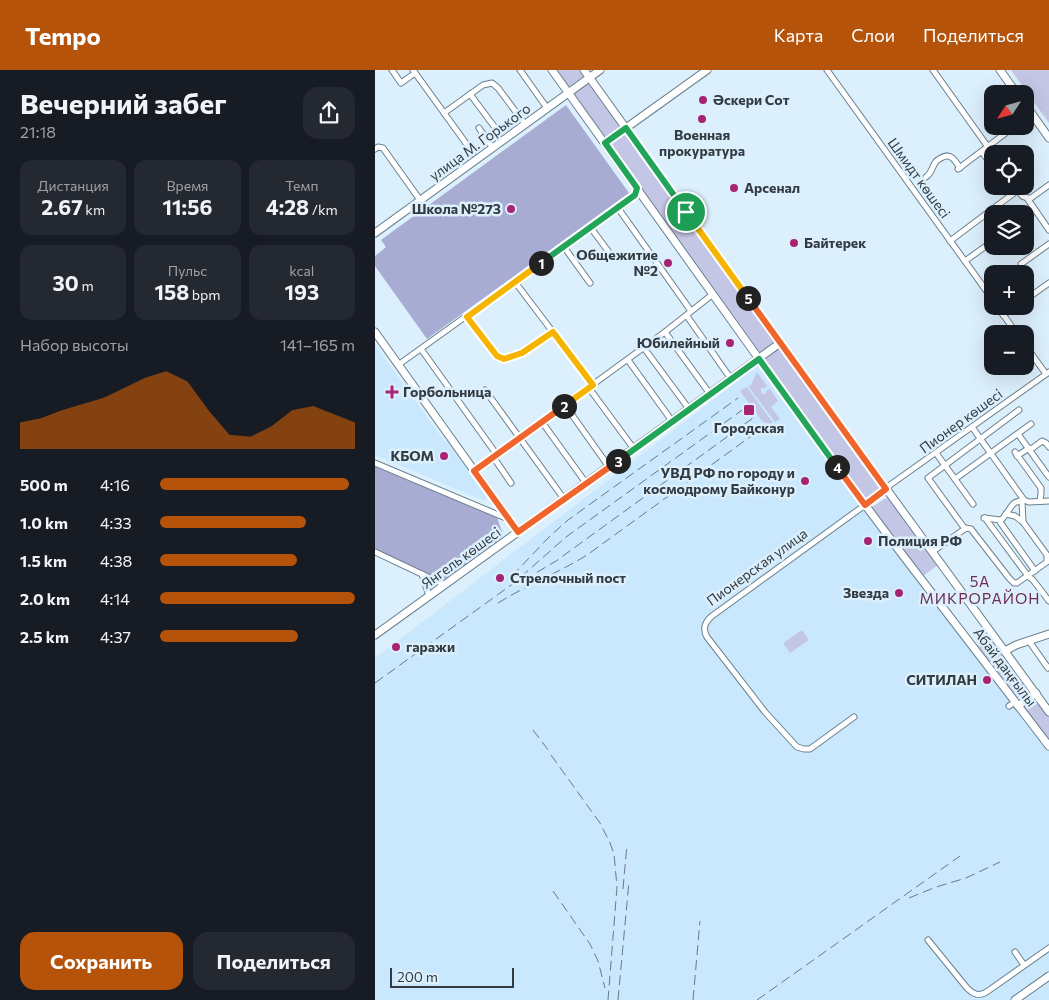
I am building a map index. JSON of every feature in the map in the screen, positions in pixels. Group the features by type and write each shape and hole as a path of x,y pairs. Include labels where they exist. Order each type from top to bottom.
{"main road":[{"name":"Абай даңғылы","path":"552,70 825,451 1016,707 1049,746"},
{"name":"Абай даңғылы","path":"584,70 780,344 1049,712"},
{"name":"улица М. Горького","path":"375,233 600,70"},
{"path":"605,143 706,70"},
{"path":"1000,70 1011,85"},
{"path":"1034,117 1049,138"},
{"path":"375,332 518,532"},
{"name":"Янгель көшесі","path":"375,635 780,344"},
{"name":"Пионерская улица","path":"865,505 886,489"},
{"path":"1005,651 1016,645 1049,634"},
{"path":"1016,707 1036,693"},
{"path":"1015,1000 1049,976"}],"street":[{"path":"392,70 401,83 414,71 473,152"},
{"path":"520,70 547,108"},
{"name":"Шмидт көшесі","path":"827,70 984,288"},
{"path":"933,70 987,145"},
{"path":"444,113 483,84 492,83 525,124"},
{"path":"471,94 499,134"},
{"path":"479,128 490,144"},
{"path":"990,145 1003,135"},
{"path":"375,149 380,147 385,150 421,200"},
{"path":"926,177 936,162 944,156 948,155 951,157 959,168 982,152 984,155"},
{"path":"1027,198 1031,198 1049,185"},
{"path":"399,365 618,208 634,196 637,188"},
{"path":"950,241 1011,195"},
{"path":"1021,195 1027,198 1049,230"},
{"path":"618,208 731,378"},
{"path":"591,228 608,252"},
{"path":"1021,264 1049,244"},
{"path":"564,247 590,283"},
{"path":"965,262 984,248"},
{"path":"515,282 553,332 634,449"},
{"path":"1034,294 1049,283"},
{"path":"474,471 628,360 713,294"},
{"path":"1003,315 1010,325"},
{"path":"467,317 497,356 504,359 522,353 553,332"},
{"path":"665,332 710,394"},
{"path":"644,348 689,409"},
{"path":"421,349 495,456 511,483"},
{"path":"1034,356 1047,373"},
{"path":"628,360 672,421"},
{"name":"Пионер көшесі","path":"886,489 1047,373"},
{"path":"485,390 564,499"},
{"path":"565,406 609,467"},
{"path":"965,529 928,478 1019,410"},
{"path":"542,422 586,483"},
{"path":"955,479 1031,424"},
{"path":"972,427 1023,500 1023,522"},
{"path":"1018,434 1049,476"},
{"path":"1040,501 1041,488 1016,454 1042,441 1049,447"},
{"path":"936,453 973,504"},
{"path":"375,463 508,519"},
{"path":"1001,520 1015,502 1023,500 1029,502 1049,501"},
{"name":"Пионерская улица","path":"855,717 810,749 797,747 765,712 707,637 704,625 712,616 865,505"},
{"path":"1006,514 1015,516 1023,522 1047,555 1049,571"},
{"path":"1001,520 983,518 1049,601"},
{"path":"1001,520 1001,523 1035,571"},
{"path":"932,552 965,529 971,528 1014,583 1017,583 1047,562"},
{"path":"375,552 445,585"},
{"path":"421,574 429,596"},
{"path":"1043,593 1049,588"},
{"path":"1029,641 1049,668"},
{"path":"928,940 971,992 977,995 985,994 1049,948"},
{"path":"1015,952 1024,965"},
{"path":"985,994 989,1000"}],"shaded area":[{"path":"554,70 581,70 584,76 569,87"},
{"path":"1011,70 1049,70 1049,123 1034,102 1034,85 1022,85"},
{"path":"587,83 590,83 621,125 621,128 606,139 573,94"},
{"path":"566,105 629,193 427,339 375,266 375,256 386,247 381,240"},
{"path":"625,134 774,339 774,344 759,354 611,146 612,143"},
{"name":"Горбольница","path":"375,345 445,442 448,440 488,494 485,501 375,455"},
{"path":"778,349 781,350 881,486 881,489 865,501 764,362 765,357"},
{"path":"768,358 1049,750 1049,1000 375,1000 375,658"},
{"path":"757,372 767,386 761,388 761,393 765,394 770,389 778,401 771,407 780,419 775,422 748,386 751,385"},
{"path":"747,387 773,423 768,424 762,421 740,391"},
{"path":"375,466 497,517 503,535 501,541 444,581 375,549"},
{"path":"886,498 890,499 939,564 922,577 872,511 872,507"},
{"path":"802,630 809,640 790,653 783,643"},
{"path":"996,642 1029,687 1022,696 1015,697 974,646"},
{"path":"1038,701 1049,716 1049,742 1024,709"}],"railway":[{"path":"512,576 568,520 738,398"},
{"path":"375,683 514,583 566,537 745,408"},
{"path":"524,580 556,561 753,418"},
{"path":"498,603 587,555 761,429"},
{"path":"533,730 549,751"},
{"path":"551,755 600,823 614,854 617,887 608,1000"},
{"path":"623,889 627,844"},
{"path":"757,1000 960,856"},
{"path":"909,898 966,878 1000,862"},
{"path":"618,1000 629,881"},
{"path":"553,891 590,944 598,961 605,988"},
{"path":"693,1000 700,921"}],"place":[{"name":"Әскери Сот","path":"703,100"},
{"name":"Военная прокуратура","path":"702,119"},
{"name":"Арсенал","path":"734,188"},
{"name":"Школа №273","path":"511,209"},
{"name":"Байтерек","path":"794,243"},
{"name":"Общежитие №2","path":"668,263"},
{"name":"Юбилейный","path":"730,343"},
{"name":"Горбольница","path":"392,392"},
{"name":"Городская","path":"749,410"},
{"name":"КБОМ","path":"444,456"},
{"name":"УВД РФ по городу и космодрому Байконур","path":"805,481"},
{"name":"Полиция РФ","path":"868,541"},
{"name":"Стрелочный пост","path":"500,578"},
{"name":"Звезда","path":"899,593"},
{"name":"гаражи","path":"396,647"},
{"name":"СИТИЛАН","path":"987,680"}],"district":[{"name":"5А МИКРОРАЙОН","path":"980,590"}],"route":[{"path":"626,128 686,212 886,489 865,505 759,359 518,532 474,471 593,385 553,332 522,353 504,359 497,356 467,317 634,196 637,188 605,143 626,128"}]}
